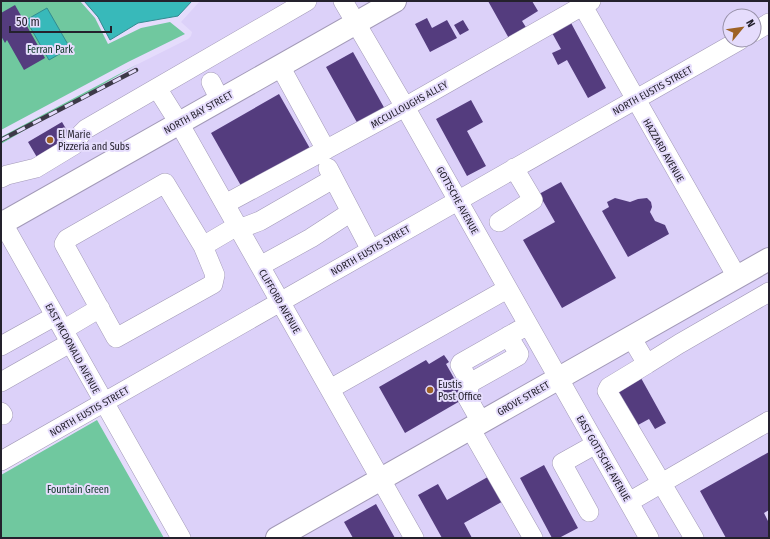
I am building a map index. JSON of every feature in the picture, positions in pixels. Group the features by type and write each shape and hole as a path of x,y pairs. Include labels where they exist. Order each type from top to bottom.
{"main road":[{"name":"NORTH BAY STREET","path":"2,223 179,123 216,91 280,66 395,1"},
{"name":"GROVE STREET","path":"277,538 769,259"}],"street":[{"path":"1,178 7,175 36,168 74,145 86,129 307,1"},
{"name":"GOTTSCHE AVENUE","path":"343,1 357,22 558,378"},
{"name":"HAZZARD AVENUE","path":"585,3 635,99 737,277"},
{"name":"MCCULLOUGHS ALLEY","path":"225,204 329,165 405,107 585,3"},
{"name":"NORTH EUSTIS STREET","path":"1,461 726,48"},
{"path":"280,66 371,250"},
{"name":"CLIFFORD AVENUE","path":"157,88 179,123 382,479 414,538"},
{"path":"203,246 238,228 260,221 329,165"},
{"path":"499,222 533,200 514,168"},
{"path":"165,183 203,246 216,275 213,284 116,338 64,244 67,239 165,183"},
{"path":"260,266 311,238 351,212"},
{"name":"EAST MCDONALD AVENUE","path":"2,223 181,538"},
{"path":"330,389 508,289"},
{"path":"694,538 607,391 609,387 679,344 769,292"},
{"path":"1,382 63,330 100,308"},
{"path":"528,325 460,365 469,390 476,425 533,538"},
{"path":"1,346 63,330"},
{"path":"631,337 647,364"},
{"name":"EAST GOTTSCHE AVENUE","path":"558,378 649,538"},
{"path":"629,502 769,421"},
{"path":"589,512 562,463 596,444"}],"shaded area":[{"path":"84,1 192,1 178,16 138,23 110,40 98,17"},
{"path":"200,1 381,1 1,216 1,144 138,64 188,39 192,32 181,22"},
{"path":"409,1 769,1 769,251 263,538 171,538 102,416 98,414 1,468 1,232"},
{"path":"47,8 70,48 49,60 26,20"},
{"path":"769,267 769,538 291,538"}],"green space":[{"name":"Ferran Park","path":"1,1 80,1 95,18 108,44 141,28 170,22 185,34 128,62 1,130"},
{"path":"138,64 119,75 1,144 1,137"},
{"name":"Fountain Green","path":"97,420 164,538 1,538 1,475"}],"building":[{"path":"488,1 532,1 538,11 522,21 529,32 511,42"},
{"path":"15,5 45,58 24,70 7,40 5,43 1,36 1,13"},
{"path":"427,18 432,28 447,20 457,38 430,52 415,24"},
{"path":"463,20 469,30 460,35 454,25"},
{"path":"570,21 606,88 588,98 567,60 558,65 552,53 561,49 551,31"},
{"path":"353,52 386,111 359,126 326,67"},
{"path":"279,94 312,152 244,191 211,133"},
{"path":"471,100 483,122 467,131 486,166 467,176 436,119"},
{"name":"El Marie Pizzeria and Subs","path":"62,122 72,139 38,159 28,142"},
{"path":"561,182 616,278 562,308 523,240 555,222 539,194"},
{"path":"615,198 630,202 647,198 651,202 652,207 650,212 655,221 665,225 669,234 628,257 602,211 609,207 607,202"},
{"path":"444,355 449,362 446,364 463,394 458,397 460,401 405,433 379,387 426,360 429,364"},
{"path":"641,378 666,423 655,429 649,419 638,425 618,391"},
{"path":"769,452 769,510 764,513 769,523 769,538 726,538 700,491"},
{"path":"544,465 578,528 559,538 552,538 520,478"},
{"path":"493,474 507,499 464,523 472,538 442,538 418,495 438,484 447,500"},
{"path":"376,504 395,538 353,538 344,522"}],"railway":[{"path":"1,140 136,70"}],"place":[{"name":"El Marie Pizzeria and Subs","path":"50,140"},
{"name":"Eustis Post Office","path":"430,390"}]}
